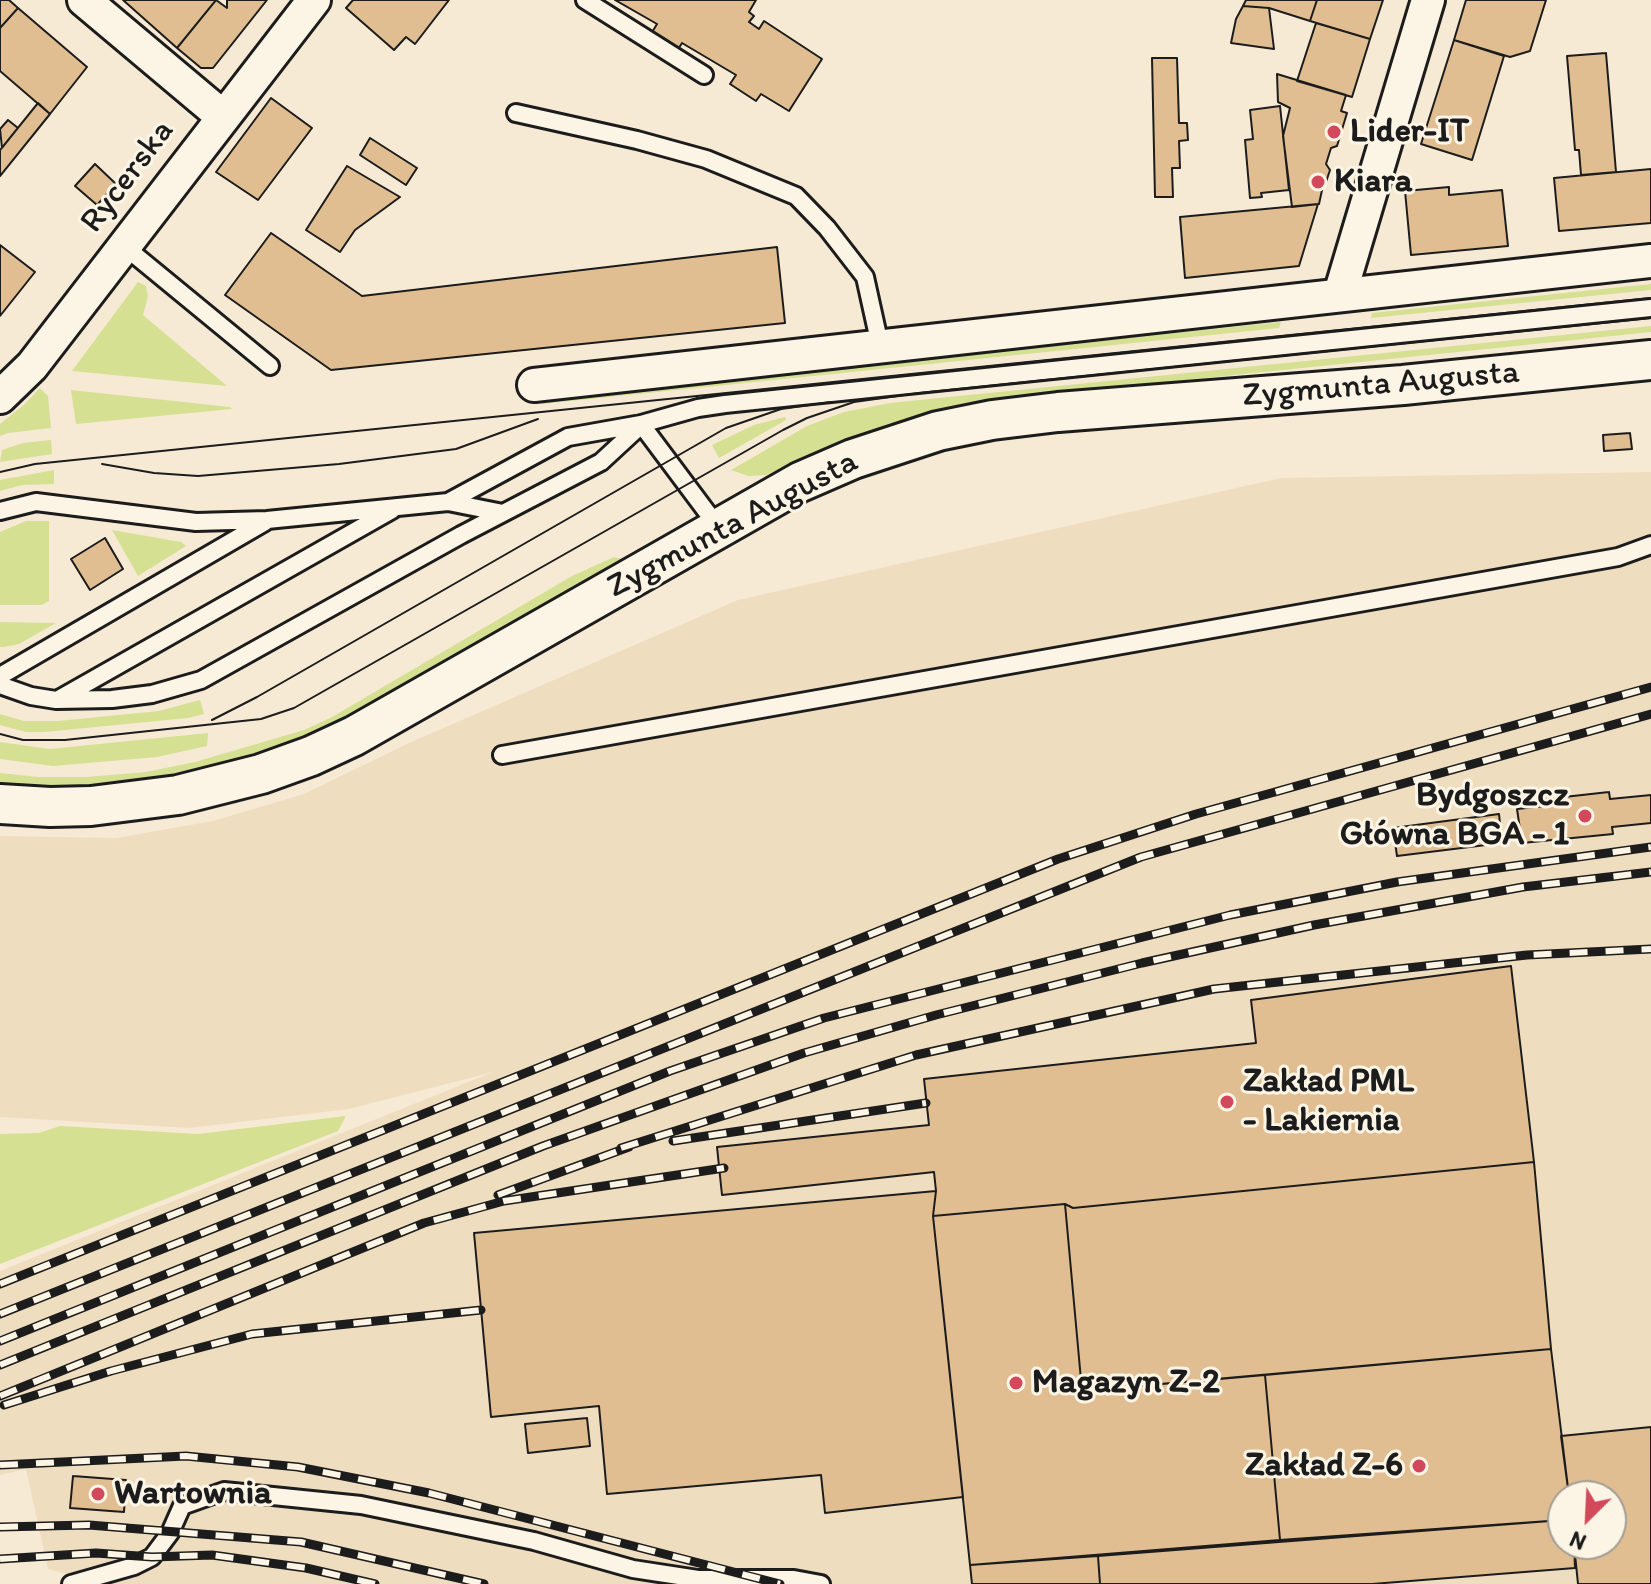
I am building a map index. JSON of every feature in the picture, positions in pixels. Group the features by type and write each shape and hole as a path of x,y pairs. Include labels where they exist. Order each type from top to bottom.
{"street":[{"path":"84,0 222,116"},
{"name":"Rycerska","path":"0,397 32,366 314,0"},
{"path":"1340,294 1428,0"},
{"path":"534,385 1651,261"},
{"name":"Zygmunta Augusta","path":"0,804 91,806 178,795 261,774 311,756 366,729 800,482 911,439 973,423 1058,412 1403,385 1651,360"}],"lane":[{"path":"585,0 704,75"},
{"path":"516,113 706,159 796,196 827,228 865,277 880,345"},
{"path":"124,246 270,366"},
{"path":"448,502 568,437 641,424 698,408 757,399 1651,308"},
{"path":"0,685 31,696 56,700 112,699 152,694 201,680 601,462 641,424"},
{"path":"641,424 718,527"},
{"path":"0,511 36,502 196,522 267,520 448,502 503,513"},
{"path":"56,700 398,507"},
{"path":"0,676 267,520"},
{"path":"502,755 1618,557 1651,545"},
{"path":"71,1584 112,1574 152,1557 170,1533 182,1506 224,1491 361,1505 534,1541 633,1569 685,1577 794,1579 821,1584"}],"shaded area":[{"path":"1651,472 1651,1584 105,1584 48,1569 26,1469 0,1475 0,1271 493,1072 349,1109 189,1128 0,1117 0,836 116,838 213,821 304,794 409,743 738,600 1281,478"}],"green space":[{"path":"138,282 146,286 148,296 143,315 227,386 72,371"},
{"path":"1651,284 1651,290 1371,318 1372,313"},
{"path":"1281,322 1279,328 541,404 541,398"},
{"path":"1651,326 1651,332 983,401 888,424 766,475 748,476 731,470 807,426 844,412 890,403"},
{"path":"40,388 48,396 51,428 0,436 0,424"},
{"path":"71,390 230,407 232,409 76,424"},
{"path":"785,417 786,420 719,458 712,445 754,425"},
{"path":"51,440 52,454 0,462 2,450 23,443"},
{"path":"54,470 54,484 22,485 0,491 0,480"},
{"path":"26,521 49,521 49,601 42,605 0,605 0,532"},
{"path":"112,530 181,542 186,546 138,576"},
{"path":"614,557 622,559 314,733 230,761 142,780 43,786 0,782 0,773 86,777 146,772 195,762 304,730 332,717 572,576"},
{"path":"0,622 56,623 19,644 0,647"},
{"path":"200,700 204,714 188,718 44,732 26,732 0,725 0,714 24,721 58,721 159,711"},
{"path":"208,733 207,746 157,757 53,766 0,759 0,742 50,749"},
{"path":"346,1116 338,1131 0,1264 0,1134 39,1133 60,1126 198,1134"}],"building":[{"path":"0,0 9,0 18,8 0,28"},
{"path":"123,0 216,0 177,48"},
{"path":"216,0 227,8 227,0 267,0 213,68 201,68 177,48"},
{"path":"353,0 449,0 415,44 406,37 394,50 346,8"},
{"path":"615,0 756,0 749,12 754,16 749,22 759,29 764,21 822,59 789,111 761,94 756,101 730,84 736,75 682,43 677,51 651,34 657,24"},
{"path":"1246,0 1317,0 1310,21 1269,8 1243,6"},
{"path":"1317,0 1383,0 1370,39 1310,21"},
{"path":"1466,0 1546,0 1530,51 1510,57 1454,40"},
{"path":"1243,6 1269,8 1274,49 1231,43 1236,19"},
{"path":"18,8 87,67 50,114 0,71 0,28"},
{"path":"1316,23 1370,39 1352,97 1297,81"},
{"path":"1454,40 1504,56 1472,160 1421,144"},
{"path":"1606,53 1616,172 1581,175 1579,150 1575,150 1567,56"},
{"path":"1152,58 1177,58 1179,123 1187,123 1188,140 1179,141 1180,168 1172,168 1173,197 1155,197"},
{"path":"1277,74 1346,95 1341,111 1347,113 1337,146 1331,148 1326,164 1330,170 1319,204 1292,207 1283,136 1290,108 1278,102"},
{"path":"271,98 312,128 258,200 216,172"},
{"path":"38,103 50,114 0,176 0,150"},
{"path":"1280,106 1289,190 1261,193 1262,197 1250,198 1245,140 1253,139 1250,110"},
{"path":"8,120 18,128 2,148 0,129"},
{"path":"370,138 417,168 406,185 360,155"},
{"path":"95,164 116,184 97,205 75,186"},
{"path":"347,166 400,197 355,230 340,252 306,230"},
{"path":"1651,169 1651,223 1559,231 1554,178"},
{"path":"1449,187 1449,195 1502,190 1508,246 1411,255 1405,191"},
{"path":"1318,204 1299,266 1185,278 1180,217"},
{"path":"271,233 362,296 777,247 785,323 331,370 225,295"},
{"path":"0,245 35,272 0,316"},
{"path":"1630,433 1632,449 1604,451 1603,435"},
{"path":"105,538 123,569 90,590 71,559"},
{"name":"Bydgoszcz Główna BGA - 1","path":"1609,792 1610,799 1651,795 1651,823 1612,827 1613,834 1522,843 1517,809 1546,806 1546,799"},
{"path":"1499,814 1502,843 1397,856 1393,828"},
{"name":"Zakład PML - Lakiernia","path":"1511,966 1534,1162 1073,1208 1065,1204 933,1216 936,1191 934,1172 722,1195 717,1147 929,1125 924,1079 1256,1043 1251,1000"},
{"path":"1534,1162 1551,1349 1082,1391 1065,1204 1073,1208"},
{"path":"936,1191 933,1216 963,1497 825,1513 821,1475 607,1494 599,1406 491,1417 474,1233"},
{"name":"Magazyn Z-2","path":"1065,1204 1082,1391 1265,1375 1280,1540 970,1565 933,1216"},
{"name":"Zakład Z-6","path":"1551,1349 1567,1480 1547,1480 1547,1521 1280,1540 1265,1375"},
{"path":"587,1418 590,1446 528,1453 525,1424"},
{"path":"1651,1427 1651,1584 1578,1584 1576,1560 1627,1560 1627,1480 1567,1480 1561,1436"},
{"name":"Wartownia","path":"73,1476 126,1480 124,1512 70,1508"},
{"path":"1547,1521 1547,1560 1575,1560 1575,1568 1372,1584 1100,1584 1098,1556"},
{"path":"1098,1556 1100,1584 972,1584 970,1565"}],"tram line":[{"path":"0,472 35,464 1651,298"},
{"path":"0,734 23,740 65,740 261,719 294,708 783,430 854,402 1651,318"},
{"path":"212,720 726,428 781,409 831,402"},
{"path":"102,464 154,473 198,476 339,464 456,449 538,419"}],"railway":[{"path":"0,1284 1058,859 1196,814 1651,687"},
{"path":"0,1314 1141,857 1651,714"},
{"path":"0,1341 670,1071 824,1018 1230,915 1397,882 1651,847"},
{"path":"0,1365 543,1146 804,1053 936,1015 1142,963 1314,925 1523,887 1651,872"},
{"path":"621,1148 916,1055 1214,989 1527,955 1651,949"},
{"path":"673,1141 926,1103"},
{"path":"498,1195 629,1147"},
{"path":"0,1396 424,1223 504,1201 724,1168"},
{"path":"4,1405 111,1371 252,1334 481,1310"},
{"path":"0,1465 186,1456 298,1467 429,1493 780,1584"},
{"path":"0,1527 89,1525 301,1542 484,1584"},
{"path":"0,1559 96,1553 152,1557 212,1555 306,1568 375,1584"}],"place":[{"name":"Lider-IT","path":"1334,132"},
{"name":"Kiara","path":"1318,182"},
{"name":"Bydgoszcz Główna BGA - 1","path":"1585,816"},
{"name":"Zakład PML - Lakiernia","path":"1227,1102"},
{"name":"Magazyn Z-2","path":"1016,1383"},
{"name":"Zakład Z-6","path":"1419,1466"},
{"name":"Wartownia","path":"98,1494"}]}
